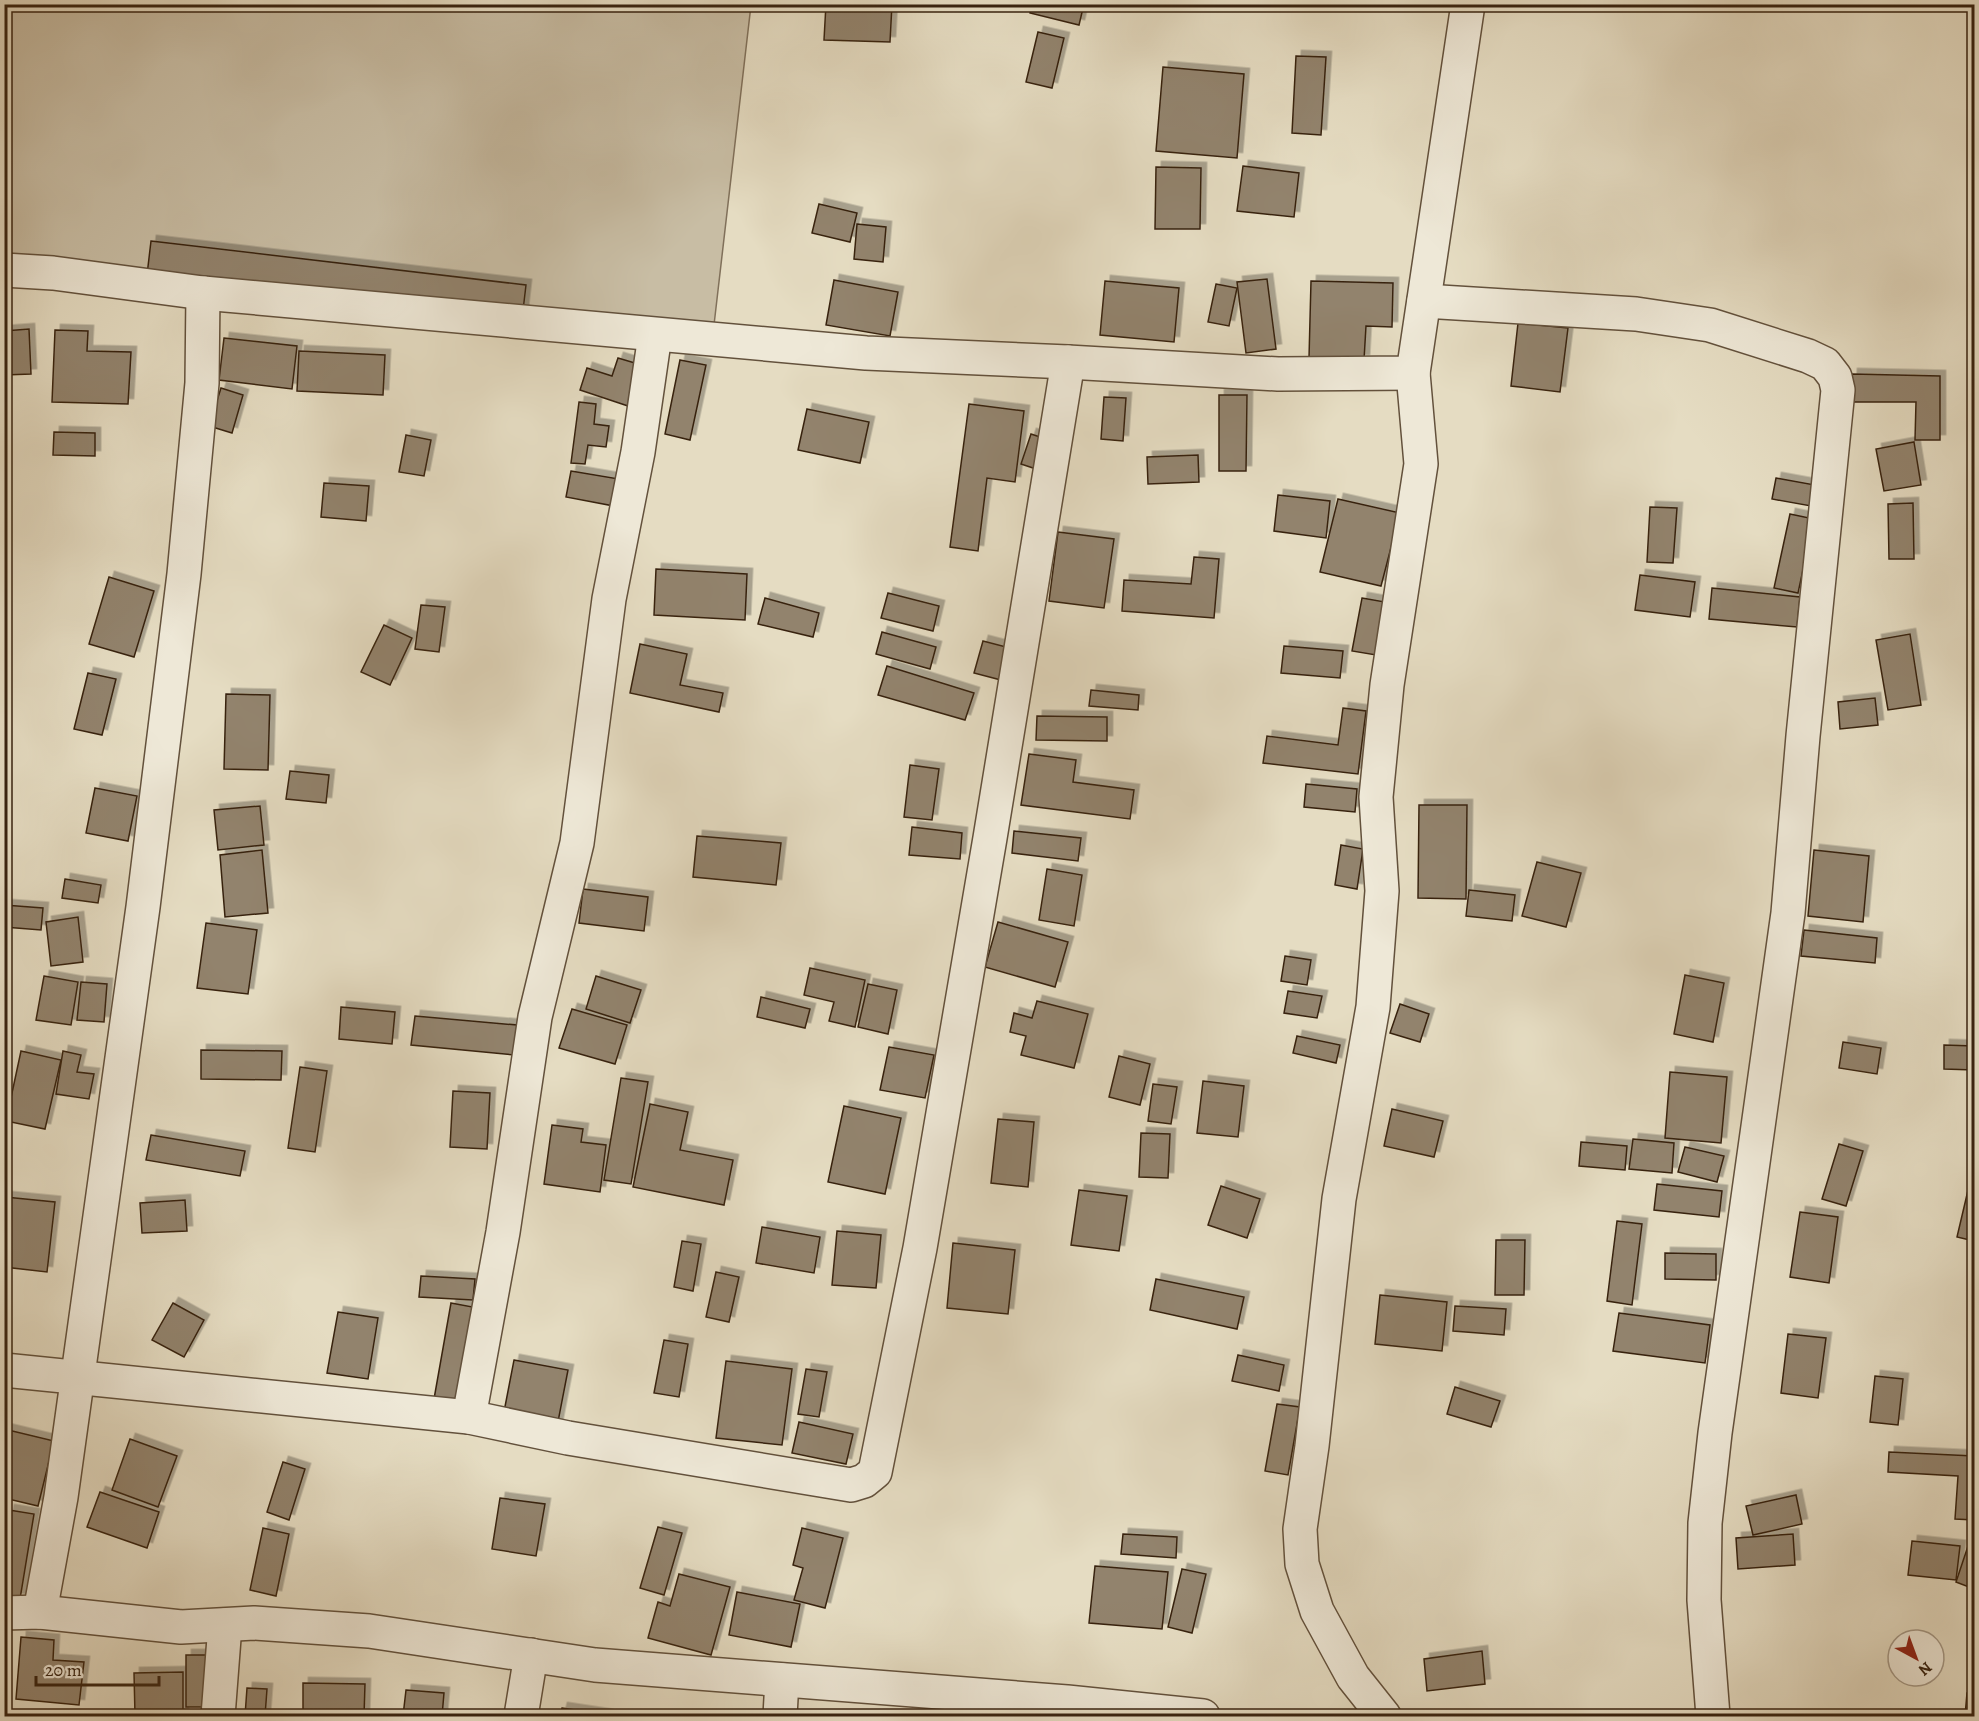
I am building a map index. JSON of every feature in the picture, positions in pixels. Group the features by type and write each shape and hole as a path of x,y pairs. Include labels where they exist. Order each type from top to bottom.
{"street":[{"path":"1384,1716 1353,1677 1317,1611 1302,1564 1300,1529 1312,1446 1339,1200 1372,1007 1382,891 1376,797 1387,685 1421,464 1413,373 1468,4"},
{"path":"4,270 53,273 203,293 866,352 1278,374 1413,373"},
{"path":"40,1612 61,1497 143,907 184,574 202,383 203,293"},
{"path":"1424,301 1636,314 1710,325 1808,356 1825,364 1835,377 1837,400 1803,736 1788,913 1715,1433 1705,1523 1704,1600 1713,1716"},
{"path":"469,1417 502,1233 535,1017 577,843 609,599 638,452 655,335"},
{"path":"4,1370 469,1417 568,1438 851,1485 864,1481 874,1472 880,1454 920,1248 1068,362"},
{"path":"4,1613 40,1612 181,1627 254,1623 369,1631 595,1665 782,1680 1066,1709 1203,1716"},
{"path":"218,1716 225,1625"},
{"path":"521,1716 531,1655"},
{"path":"780,1716 782,1680"}],"shaded area":[{"path":"4,5 751,5 714,325 5,255"}],"building":[{"path":"826,4 892,4 890,42 824,40"},
{"path":"1032,4 1084,4 1079,25 1030,13"},
{"path":"1038,32 1064,38 1052,88 1026,82"},
{"path":"1296,56 1326,57 1321,135 1292,133"},
{"path":"1163,67 1244,74 1237,158 1156,151"},
{"path":"1243,166 1299,173 1294,217 1237,211"},
{"path":"1156,167 1201,168 1200,229 1155,229"},
{"path":"819,204 857,213 850,242 812,233"},
{"path":"857,224 886,227 883,262 854,259"},
{"path":"151,241 526,285 522,319 147,275"},
{"path":"1267,279 1276,349 1246,353 1237,282"},
{"path":"834,280 898,292 890,336 826,325"},
{"path":"1105,281 1179,288 1174,342 1100,335"},
{"path":"1311,281 1393,283 1392,327 1366,326 1364,360 1309,358"},
{"path":"1216,284 1237,288 1229,326 1208,322"},
{"path":"1518,323 1568,328 1560,392 1511,386"},
{"path":"29,329 31,374 4,375 4,331"},
{"path":"55,330 88,331 87,351 131,352 128,404 52,402"},
{"path":"224,338 297,346 292,389 219,380"},
{"path":"299,351 385,355 383,395 297,391"},
{"path":"618,358 645,366 631,407 580,390 587,368 612,376"},
{"path":"680,360 706,365 690,440 665,434"},
{"path":"1974,370 1974,427 1968,427"},
{"path":"1852,374 1940,376 1940,440 1915,440 1916,402 1851,402"},
{"path":"221,388 243,395 232,433 209,426"},
{"path":"1219,395 1247,395 1246,471 1219,471"},
{"path":"1104,397 1126,398 1123,441 1101,439"},
{"path":"579,402 596,404 594,424 609,426 606,447 588,445 585,464 571,463"},
{"path":"969,404 1024,411 1015,482 987,478 978,551 950,547"},
{"path":"807,409 869,422 860,463 798,450"},
{"path":"54,432 95,433 95,456 53,455"},
{"path":"1031,434 1049,440 1039,470 1021,464"},
{"path":"406,435 431,440 424,476 399,472"},
{"path":"1914,442 1921,485 1884,491 1876,449"},
{"path":"1198,455 1199,482 1148,484 1147,457"},
{"path":"571,471 619,479 614,506 566,497"},
{"path":"1776,478 1815,485 1811,506 1772,499"},
{"path":"324,483 369,486 366,521 321,517"},
{"path":"1278,495 1330,501 1326,538 1274,531"},
{"path":"1338,499 1400,513 1381,586 1320,572"},
{"path":"1913,503 1914,559 1889,559 1888,504"},
{"path":"1650,507 1677,508 1673,563 1647,562"},
{"path":"1790,514 1814,519 1798,593 1774,588"},
{"path":"1058,532 1114,539 1104,608 1049,601"},
{"path":"1194,557 1219,559 1214,618 1122,611 1124,580 1191,584"},
{"path":"656,569 747,574 745,620 654,615"},
{"path":"1640,575 1695,582 1690,617 1635,610"},
{"path":"109,577 154,591 134,657 89,644"},
{"path":"1712,588 1800,597 1797,627 1709,619"},
{"path":"888,593 939,606 933,631 881,618"},
{"path":"765,598 819,613 813,637 758,624"},
{"path":"1362,598 1385,602 1376,655 1352,651"},
{"path":"421,605 445,607 439,652 415,649"},
{"path":"384,625 412,638 390,685 361,672"},
{"path":"882,632 936,647 930,669 876,654"},
{"path":"1910,634 1921,705 1888,710 1876,640"},
{"path":"983,641 1010,648 1001,680 974,673"},
{"path":"640,644 687,654 680,685 723,693 719,712 630,693"},
{"path":"1284,646 1343,651 1340,678 1281,673"},
{"path":"887,666 974,693 965,720 878,695"},
{"path":"88,673 116,679 102,735 74,729"},
{"path":"1091,690 1139,695 1138,710 1089,706"},
{"path":"226,694 270,695 268,770 224,769"},
{"path":"1875,698 1878,725 1840,729 1838,702"},
{"path":"1343,708 1366,711 1358,774 1263,763 1267,736 1338,745"},
{"path":"1037,716 1107,717 1107,741 1036,740"},
{"path":"1029,754 1076,760 1073,782 1134,790 1130,819 1021,805"},
{"path":"910,765 939,769 932,820 904,817"},
{"path":"290,771 329,775 326,803 286,799"},
{"path":"1306,784 1357,789 1355,812 1304,807"},
{"path":"95,788 137,796 128,841 86,833"},
{"path":"1419,805 1467,805 1466,899 1418,898"},
{"path":"260,806 264,845 218,850 214,810"},
{"path":"912,827 962,833 960,859 909,855"},
{"path":"1014,831 1081,838 1078,861 1012,853"},
{"path":"697,836 781,843 776,885 693,877"},
{"path":"1341,845 1363,849 1357,889 1335,885"},
{"path":"262,850 268,913 225,917 220,855"},
{"path":"1814,850 1869,856 1863,922 1808,916"},
{"path":"1537,862 1581,873 1566,927 1522,916"},
{"path":"1047,869 1082,875 1074,926 1039,920"},
{"path":"65,879 101,885 98,903 62,898"},
{"path":"583,889 648,897 644,931 579,923"},
{"path":"1469,890 1515,895 1512,921 1466,916"},
{"path":"4,905 43,908 41,930 4,927"},
{"path":"78,917 83,962 51,966 46,922"},
{"path":"998,922 1068,942 1055,987 985,967"},
{"path":"206,923 257,930 248,994 197,988"},
{"path":"1804,930 1877,938 1875,963 1801,956"},
{"path":"1285,956 1311,960 1307,985 1281,981"},
{"path":"810,968 865,980 855,1027 829,1021 834,1002 804,995"},
{"path":"1685,975 1724,983 1713,1042 1674,1034"},
{"path":"44,976 78,982 71,1025 36,1020"},
{"path":"596,976 641,990 630,1023 586,1009"},
{"path":"81,982 107,984 104,1022 77,1020"},
{"path":"868,984 897,990 888,1034 858,1027"},
{"path":"1288,991 1322,996 1317,1018 1284,1013"},
{"path":"761,997 810,1009 805,1028 757,1017"},
{"path":"1037,1001 1088,1014 1074,1068 1021,1055 1026,1036 1010,1032 1014,1013 1032,1018"},
{"path":"1400,1004 1429,1014 1420,1042 1390,1033"},
{"path":"341,1007 395,1012 392,1044 339,1039"},
{"path":"572,1009 627,1025 615,1064 559,1048"},
{"path":"415,1016 517,1025 514,1055 411,1045"},
{"path":"1297,1036 1340,1045 1336,1063 1293,1053"},
{"path":"1843,1042 1881,1048 1877,1074 1839,1068"},
{"path":"1944,1045 1974,1046 1974,1070 1944,1069"},
{"path":"889,1047 934,1055 925,1098 880,1090"},
{"path":"201,1050 282,1051 281,1080 201,1079"},
{"path":"21,1051 61,1060 45,1129 6,1121"},
{"path":"63,1051 81,1055 77,1072 94,1074 89,1099 56,1094"},
{"path":"1119,1056 1150,1064 1140,1105 1109,1097"},
{"path":"300,1067 327,1071 315,1152 288,1148"},
{"path":"1670,1072 1727,1077 1721,1143 1665,1138"},
{"path":"621,1078 648,1082 631,1184 604,1180"},
{"path":"1203,1081 1244,1086 1238,1137 1197,1133"},
{"path":"1153,1084 1177,1087 1171,1124 1148,1121"},
{"path":"453,1091 490,1093 487,1149 450,1147"},
{"path":"650,1104 688,1112 680,1150 733,1160 724,1205 633,1187"},
{"path":"844,1106 901,1118 885,1194 828,1182"},
{"path":"1392,1109 1443,1121 1434,1157 1384,1146"},
{"path":"998,1119 1034,1122 1028,1187 991,1183"},
{"path":"552,1125 583,1129 581,1142 606,1145 600,1192 544,1184"},
{"path":"1141,1133 1170,1134 1168,1178 1139,1177"},
{"path":"151,1135 245,1151 240,1176 146,1160"},
{"path":"1633,1139 1674,1143 1672,1173 1629,1169"},
{"path":"1581,1142 1627,1146 1625,1170 1579,1166"},
{"path":"1839,1144 1863,1151 1846,1206 1822,1199"},
{"path":"1685,1147 1724,1156 1717,1182 1678,1172"},
{"path":"1657,1184 1722,1191 1719,1217 1654,1210"},
{"path":"1221,1186 1260,1199 1247,1238 1208,1225"},
{"path":"1969,1186 1974,1187 1974,1241 1957,1237"},
{"path":"1079,1190 1127,1196 1119,1251 1071,1245"},
{"path":"5,1197 55,1202 47,1272 4,1267"},
{"path":"185,1200 187,1231 142,1233 140,1203"},
{"path":"1800,1212 1838,1217 1829,1283 1790,1277"},
{"path":"1617,1221 1642,1224 1632,1305 1607,1301"},
{"path":"762,1227 820,1237 814,1273 756,1263"},
{"path":"837,1231 881,1235 876,1288 832,1285"},
{"path":"1496,1240 1525,1240 1524,1295 1495,1295"},
{"path":"682,1241 701,1244 693,1291 674,1287"},
{"path":"953,1243 1015,1250 1008,1314 947,1308"},
{"path":"1665,1253 1716,1254 1716,1280 1665,1279"},
{"path":"716,1272 739,1277 729,1322 706,1317"},
{"path":"421,1276 475,1279 473,1300 419,1297"},
{"path":"1156,1279 1244,1297 1237,1329 1150,1310"},
{"path":"1380,1295 1447,1302 1442,1351 1375,1344"},
{"path":"173,1303 204,1320 184,1357 152,1340"},
{"path":"451,1303 478,1308 460,1404 434,1399"},
{"path":"1455,1306 1506,1309 1504,1335 1453,1331"},
{"path":"338,1312 378,1318 368,1379 327,1373"},
{"path":"1619,1313 1710,1325 1705,1363 1613,1351"},
{"path":"1788,1334 1826,1338 1818,1398 1781,1393"},
{"path":"664,1340 688,1344 679,1397 654,1393"},
{"path":"1238,1355 1284,1365 1279,1391 1232,1381"},
{"path":"514,1360 568,1370 557,1427 503,1417"},
{"path":"726,1361 792,1369 782,1445 716,1438"},
{"path":"806,1369 827,1372 819,1417 798,1414"},
{"path":"1875,1376 1903,1379 1898,1425 1870,1422"},
{"path":"1455,1387 1500,1401 1491,1427 1447,1414"},
{"path":"1277,1404 1300,1407 1288,1475 1265,1471"},
{"path":"799,1422 853,1434 846,1464 792,1453"},
{"path":"4,1429 54,1441 38,1506 4,1498"},
{"path":"130,1439 177,1456 158,1507 112,1490"},
{"path":"1889,1452 1974,1456 1974,1520 1955,1519 1958,1476 1888,1472"},
{"path":"283,1462 305,1469 289,1520 267,1512"},
{"path":"100,1492 159,1512 147,1548 87,1527"},
{"path":"1796,1495 1802,1524 1753,1535 1746,1506"},
{"path":"500,1498 545,1504 536,1556 492,1549"},
{"path":"9,1510 34,1514 20,1599 4,1596 4,1535"},
{"path":"658,1527 682,1533 664,1595 640,1588"},
{"path":"263,1528 289,1534 276,1596 250,1590"},
{"path":"802,1528 843,1538 825,1608 794,1600 803,1568 793,1565"},
{"path":"1123,1534 1177,1537 1176,1558 1121,1554"},
{"path":"1793,1534 1795,1565 1738,1569 1736,1538"},
{"path":"1912,1541 1960,1546 1956,1580 1908,1575"},
{"path":"1968,1546 1974,1548 1974,1589 1956,1582"},
{"path":"1095,1566 1168,1572 1162,1629 1089,1623"},
{"path":"1182,1569 1206,1574 1192,1633 1168,1627"},
{"path":"679,1574 730,1587 711,1655 648,1638 658,1602 670,1606"},
{"path":"737,1592 800,1604 791,1647 729,1635"},
{"path":"21,1637 54,1640 53,1660 84,1662 79,1705 16,1699"},
{"path":"1482,1651 1485,1684 1427,1691 1424,1659"},
{"path":"186,1655 210,1655 209,1707 186,1707"},
{"path":"183,1672 183,1714 135,1715 134,1673"},
{"path":"303,1683 365,1684 364,1716 303,1716"},
{"path":"247,1688 267,1689 265,1716 245,1716"},
{"path":"406,1690 444,1693 442,1716 403,1716"},
{"path":"1967,1693 1974,1694 1974,1716 1965,1716"},
{"path":"562,1708 607,1715 607,1716 560,1716"}]}
